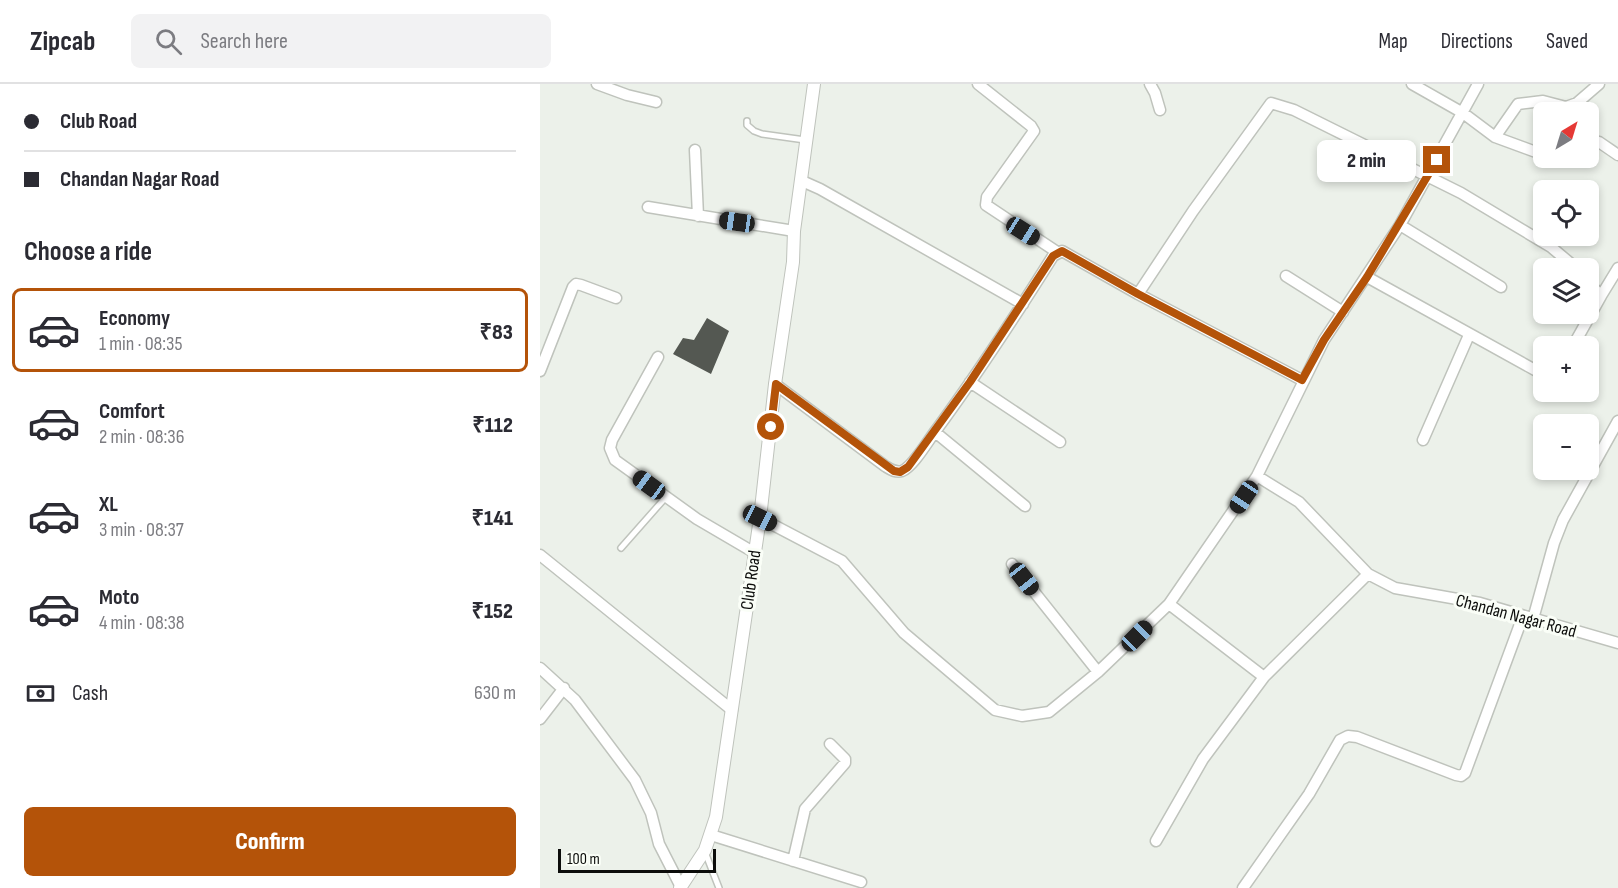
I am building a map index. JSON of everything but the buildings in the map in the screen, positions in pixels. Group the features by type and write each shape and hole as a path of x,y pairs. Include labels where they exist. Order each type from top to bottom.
{"street":[{"path":"597,84 656,102"},
{"name":"Club Road","path":"680,887 705,850 711,835 732,710 760,518 814,84"},
{"path":"978,84 1031,126 1034,131 987,197 986,205 1057,252 1070,253 1138,294 1302,380"},
{"path":"1150,84 1160,110"},
{"path":"1413,84 1463,112 1495,137 1533,151"},
{"path":"760,518 842,561 904,633 995,710 1022,716 1049,712 1098,672 1169,604 1257,476 1302,380 1324,340 1400,225 1478,84"},
{"path":"1495,137 1518,104 1543,101 1566,107 1577,103 1599,84"},
{"path":"1138,294 1271,103 1294,110 1461,193 1539,239 1563,258"},
{"path":"1599,142 1618,155"},
{"path":"695,150 698,216"},
{"path":"802,181 1023,304"},
{"path":"648,207 794,231"},
{"path":"1400,225 1501,287"},
{"path":"776,384 894,471 900,472 908,467 935,432 1057,252"},
{"path":"1579,336 1618,268"},
{"path":"1286,276 1343,312"},
{"path":"1367,277 1533,369"},
{"path":"540,371 576,284 616,298"},
{"path":"1424,440 1469,335"},
{"path":"658,357 610,447 615,460 666,497 755,553"},
{"path":"970,382 1060,442"},
{"path":"1243,888 1309,794 1340,740 1348,736 1357,738 1456,776 1465,773 1528,618 1563,520 1618,422"},
{"path":"935,432 1024,506"},
{"name":"Chandan Nagar Road","path":"1257,476 1299,502 1368,574 1395,588 1426,595 1466,599 1528,618 1618,640"},
{"path":"540,555 732,710"},
{"path":"1012,564 1098,672"},
{"path":"1156,841 1203,759 1264,677 1368,574"},
{"path":"1169,604 1264,677"},
{"path":"540,668 564,688 586,713 635,780 651,813 659,844 680,887"},
{"path":"540,719 564,688"},
{"path":"793,861 805,809 845,762 845,759 830,744"},
{"path":"711,835 861,882"}],"lane":[{"path":"747,121 750,128 758,133 807,141"},
{"path":"621,548 666,497"},
{"path":"705,850 719,888"}],"route":[{"path":"771,427 776,384 885,466 900,472 908,467 935,432 1053,256 1062,251 1070,253 1138,294 1302,380 1324,340 1400,225 1437,160"}]}
